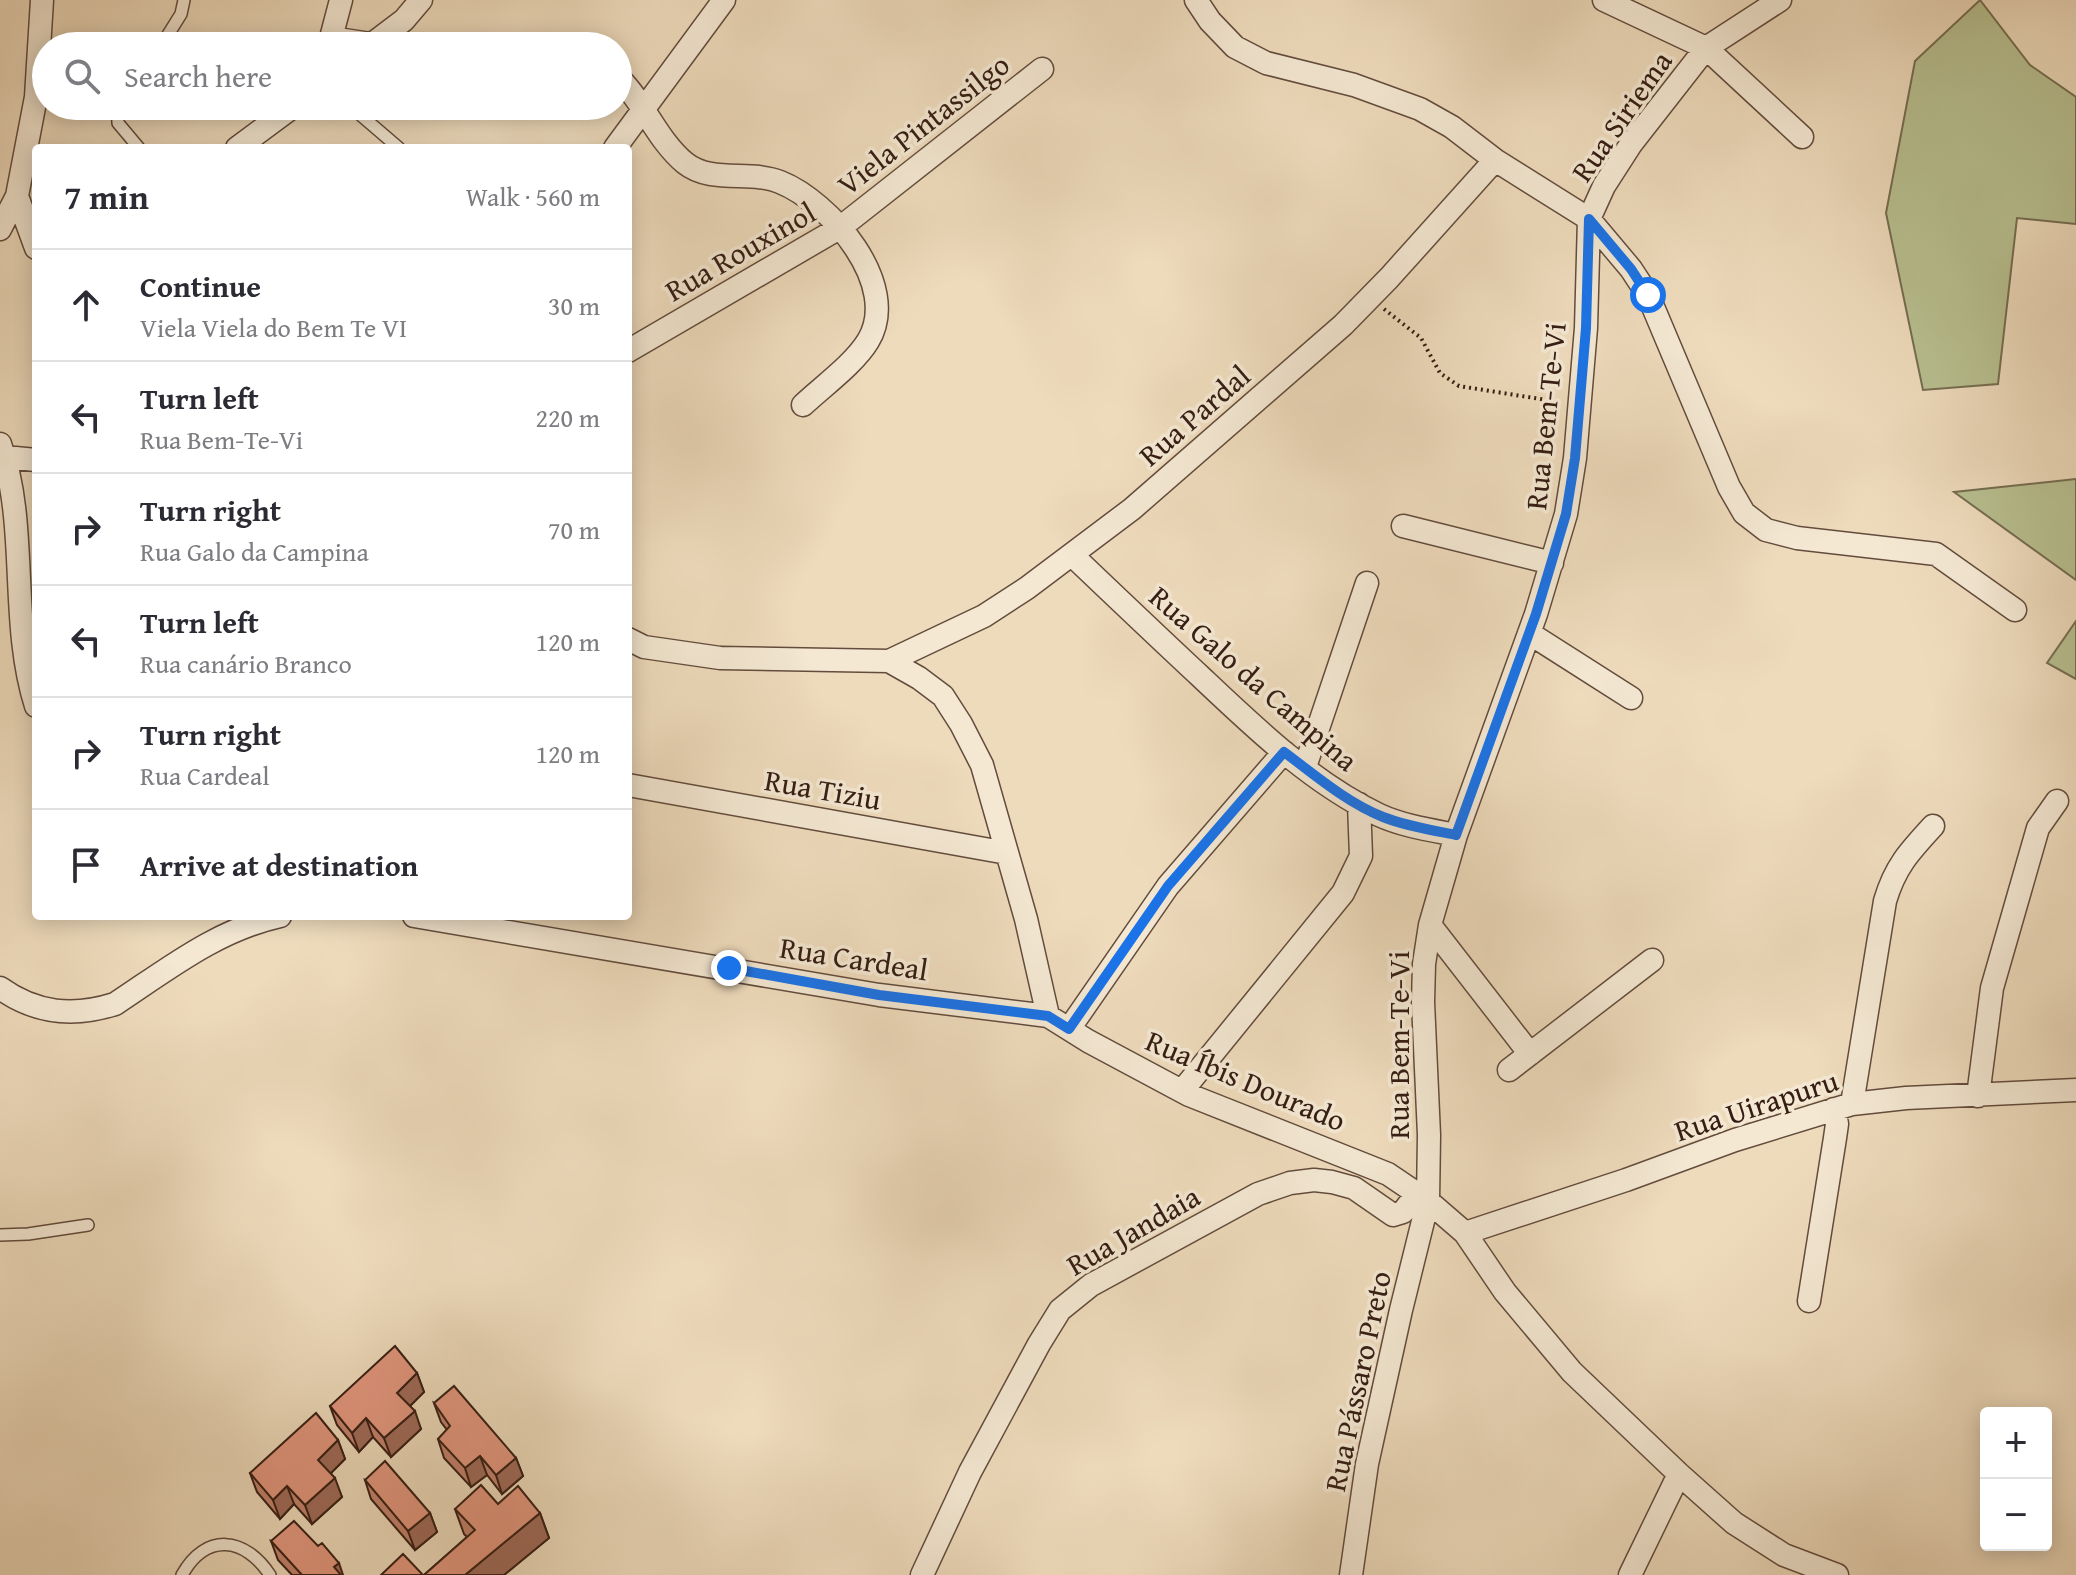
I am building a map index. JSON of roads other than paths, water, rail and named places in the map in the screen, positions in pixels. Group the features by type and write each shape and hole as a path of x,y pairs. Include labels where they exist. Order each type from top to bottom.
{"street":[{"path":"40,32 42,0"},
{"path":"332,32 341,0"},
{"path":"392,32 421,0"},
{"path":"618,144 724,0"},
{"path":"1196,0 1210,21 1235,47 1266,63 1354,85 1420,109 1589,219 1631,269 1648,295 1729,487 1744,513 1766,530 1797,538 1936,554 2015,610"},
{"path":"1604,0 1706,48 1802,137"},
{"name":"Rua Siriema","path":"1589,219 1604,186 1631,144 1706,48 1780,0"},
{"name":"Viela Pintassilgo","path":"841,227 1042,69"},
{"path":"632,96 686,164 719,174 781,182 841,227 863,261 875,291 877,307 868,341 803,405"},
{"path":"0,229 17,196 32,118"},
{"path":"242,144 275,120"},
{"name":"Rua Pardal","path":"889,661 984,616 1132,509 1370,298 1495,160"},
{"path":"17,196 32,237"},
{"name":"Rua Bem-Te-Vi","path":"1423,1198 1429,1135 1423,1002 1424,964 1430,925 1456,835 1529,633 1566,514 1580,405 1589,219"},
{"name":"Rua Rouxinol","path":"632,349 841,227"},
{"path":"32,459 2,451 13,510 21,643 32,689"},
{"path":"1403,526 1552,563"},
{"name":"Rua Galo da Campina","path":"1072,555 1225,701 1284,752 1382,817 1456,835"},
{"path":"1305,767 1367,583"},
{"path":"1529,633 1631,698"},
{"path":"632,641 644,647 720,658 889,661 943,696 982,765 1048,1016"},
{"path":"1069,1029 1168,886 1284,752"},
{"name":"Rua Tiziu","path":"632,786 1007,853"},
{"path":"1978,1096 1992,988 2038,828 2057,801"},
{"path":"1182,1091 1343,893 1361,856 1359,804"},
{"path":"1809,1301 1837,1124 1885,901 1902,859 1933,826"},
{"path":"0,988 54,1013 97,1009 115,1004 216,938 261,920"},
{"name":"Rua Cardeal","path":"438,920 879,995 1048,1016"},
{"path":"1430,925 1530,1054"},
{"path":"1509,1070 1652,960"},
{"name":"Rua Íbis Dourado","path":"1048,1016 1182,1091 1388,1174 1423,1198 1465,1233 1505,1292 1572,1372 1679,1474 1734,1523 1784,1555 1837,1575"},
{"name":"Rua Uirapuru","path":"1465,1233 1735,1140 1843,1107 1906,1098 2076,1090"},
{"name":"Rua Jandaia","path":"922,1575 970,1472 1039,1344 1060,1310 1091,1285 1258,1194 1290,1183 1314,1180 1354,1188 1393,1215 1423,1198"},
{"name":"Rua Pássaro Preto","path":"1351,1575 1367,1464 1423,1198"},
{"path":"1630,1575 1679,1474"}],"lane":[{"path":"170,32 181,14 184,0"},
{"path":"118,120 136,144"},
{"path":"366,120 394,144"},
{"path":"0,1235 88,1225"},
{"path":"182,1575 205,1548 220,1544 251,1553 270,1575"}]}
